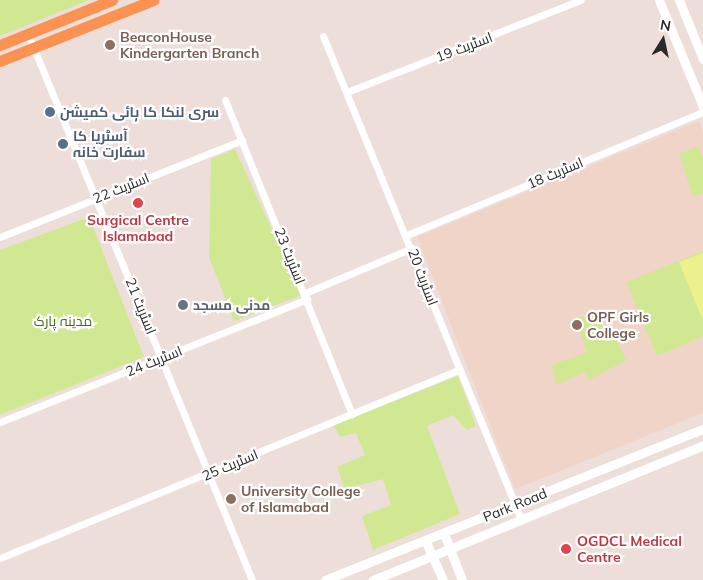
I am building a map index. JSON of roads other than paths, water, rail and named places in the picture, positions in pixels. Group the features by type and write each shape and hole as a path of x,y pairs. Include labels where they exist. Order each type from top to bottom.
{"main road":[{"path":"0,45 112,0"},
{"path":"0,61 153,0"}],"street":[{"name":"اسٹریٹ 19","path":"347,92 581,0"},
{"path":"659,0 703,107"},
{"path":"679,0 703,59"},
{"name":"اسٹریٹ 21","path":"28,34 252,580"},
{"name":"اسٹریٹ 20","path":"323,36 407,235 459,370 522,519"},
{"name":"اسٹریٹ 23","path":"225,100 306,296 352,414"},
{"name":"اسٹریٹ 18","path":"407,235 703,112"},
{"name":"اسٹریٹ 22","path":"0,236 242,140"},
{"name":"اسٹریٹ 24","path":"0,422 162,358 412,248"},
{"name":"اسٹریٹ 25","path":"0,558 459,370"},
{"name":"Park Road","path":"325,580 426,542 703,429"},
{"name":"Park Road","path":"373,580 703,445"},
{"path":"444,534 462,580"},
{"path":"426,542 444,580"}],"place":[{"name":"BeaconHouse Kindergarten Branch","path":"110,45"},
{"name":"سری لنکا کا ہائی کمیشن","path":"50,112"},
{"name":"آسٹریا کا سفارت خانہ","path":"63,144"},
{"name":"Surgical Centre Islamabad","path":"138,203"},
{"name":"مدنی مسجد","path":"183,305"},
{"name":"OPF Girls College","path":"577,325"},
{"name":"University College of Islamabad","path":"231,499"},
{"name":"OGDCL Medical Centre","path":"566,549"}],"park label":[{"name":"مدینہ پارک","path":"63,321"}]}
